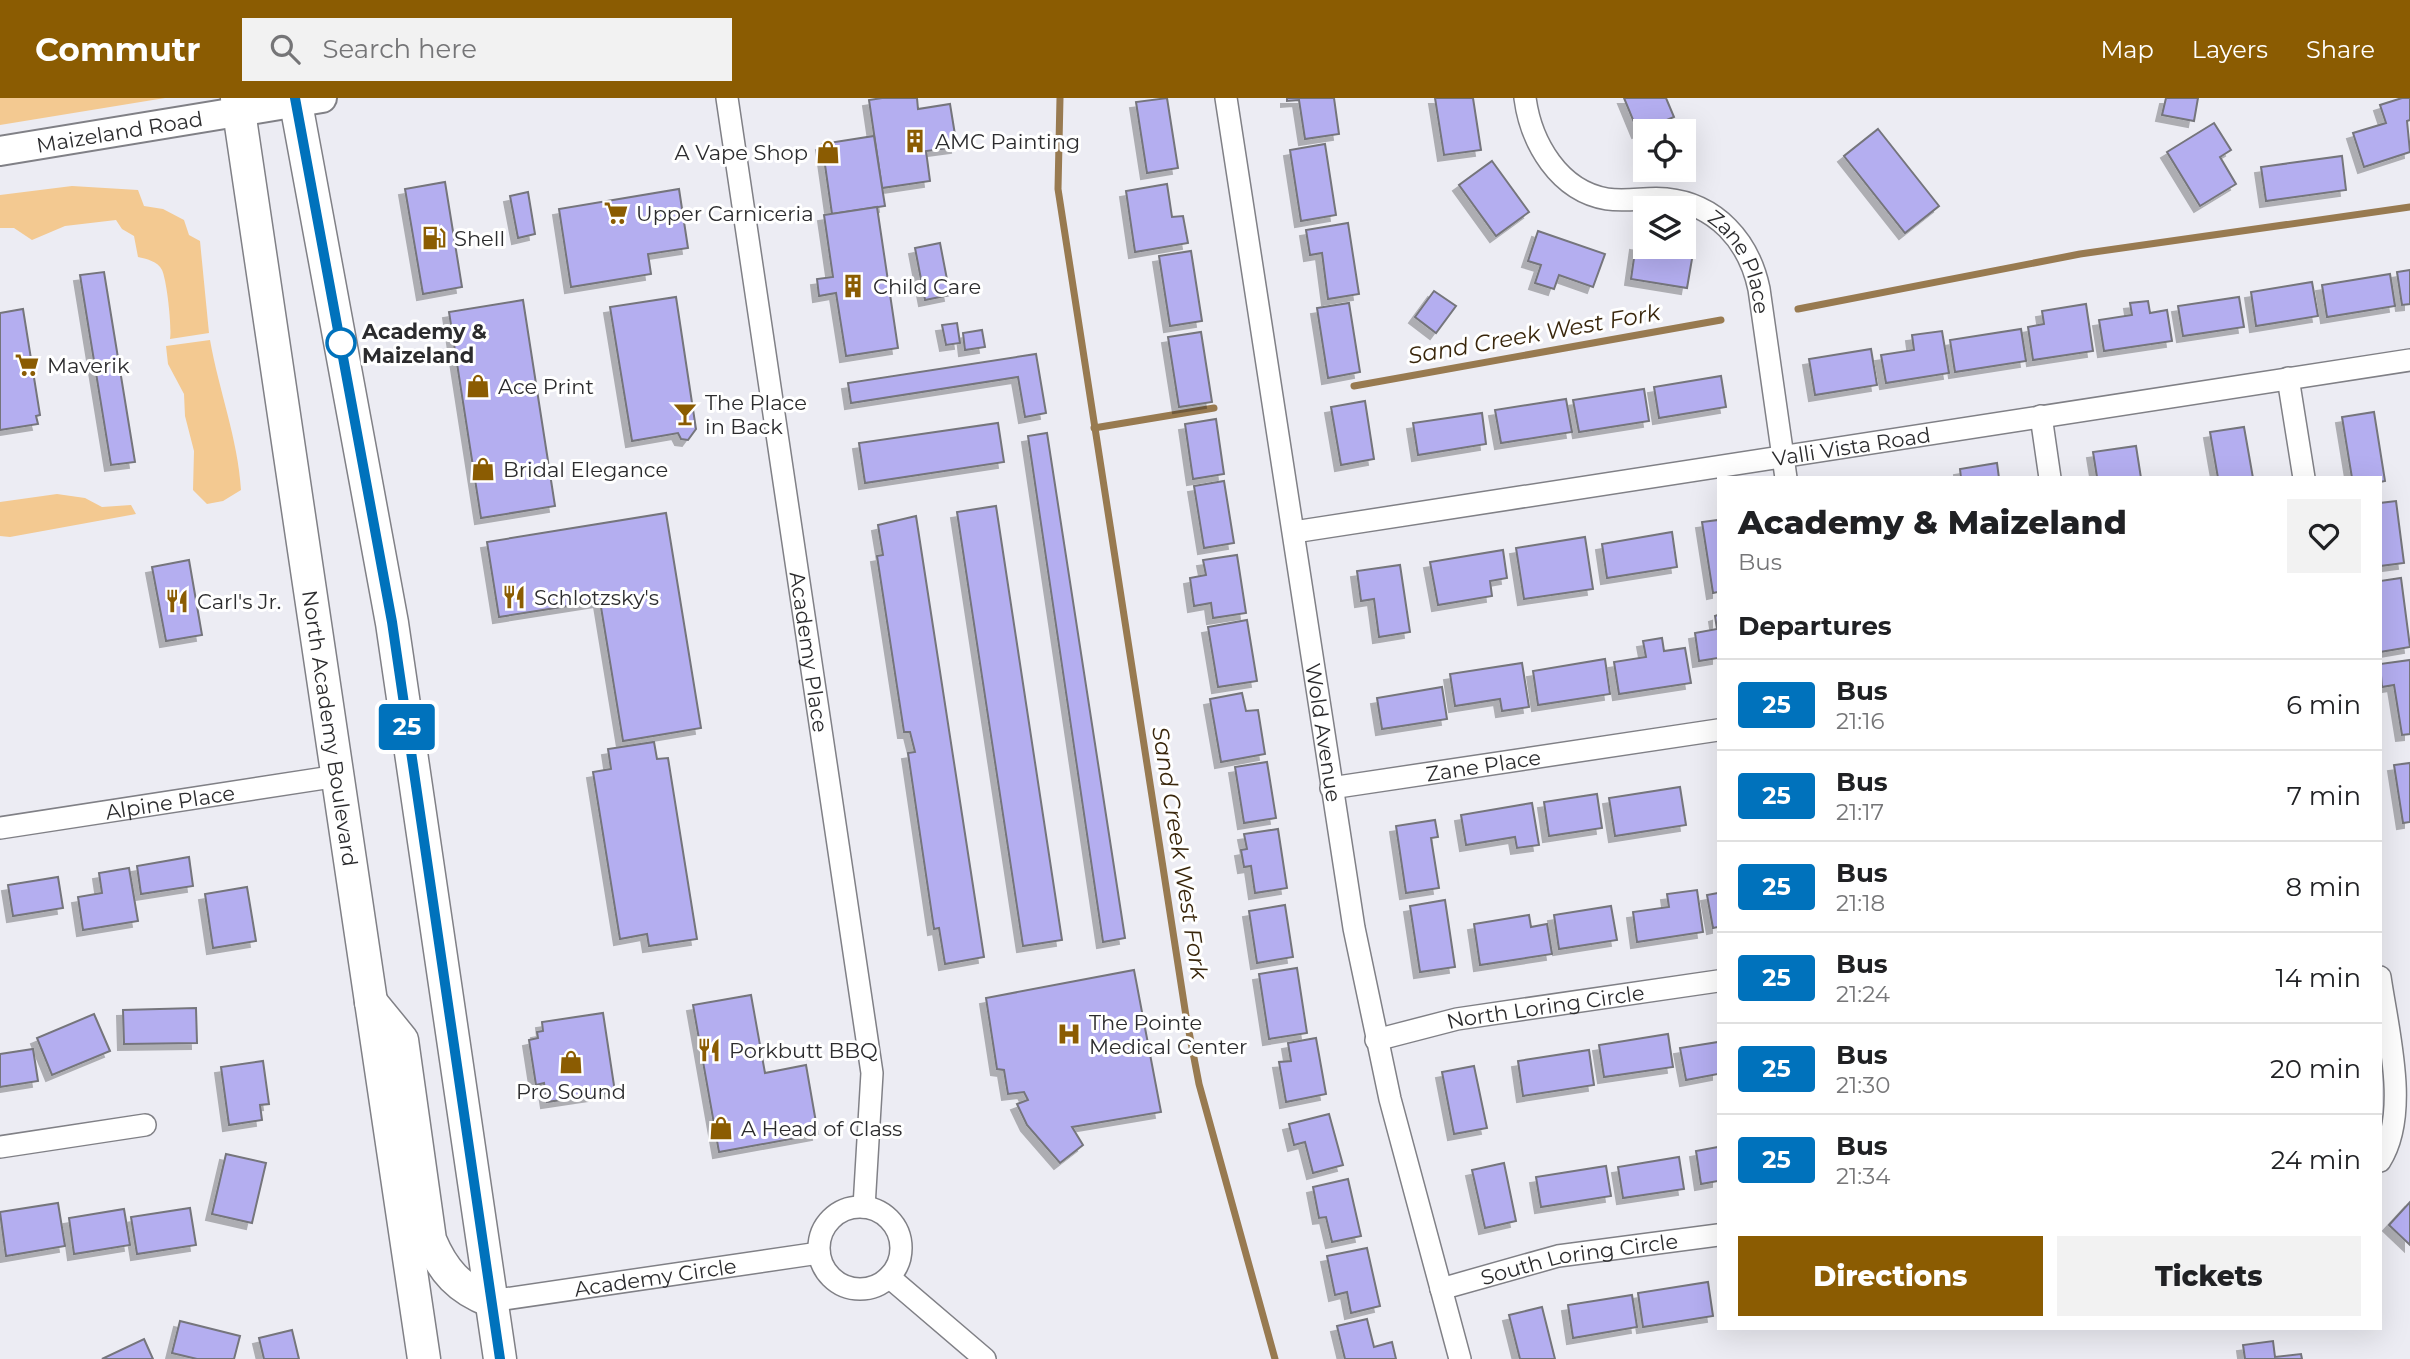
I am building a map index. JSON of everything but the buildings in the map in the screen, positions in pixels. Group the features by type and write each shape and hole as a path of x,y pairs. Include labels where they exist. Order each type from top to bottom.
{"highway":[{"path":"305,99 392,622 500,1359"},
{"name":"North Academy Boulevard","path":"238,105 287,451 424,1359"},
{"path":"370,1001 402,1040 430,1240 440,1265 473,1294 491,1301"}],"main road":[{"name":"Maizeland Road","path":"0,151 238,105 305,99"}],"street":[{"name":"Academy Place","path":"727,98 872,1073 864,1207"},
{"name":"Wold Avenue","path":"1226,98 1354,928 1376,1040 1460,1359"},
{"name":"Zane Place","path":"1525,98 1532,130 1544,155 1561,176 1583,191 1605,198 1663,198 1686,202 1707,211 1741,242 1753,265 1759,289 1786,476"},
{"name":"Valli Vista Road","path":"1294,532 2410,360"},
{"path":"2288,378 2304,476"},
{"path":"2041,416 2050,476"},
{"name":"Zane Place","path":"1331,788 1717,730"},
{"name":"Alpine Place","path":"0,828 338,776"},
{"name":"North Loring Circle","path":"1376,1040 1457,1019 1717,981"},
{"path":"2382,990 2399,1104 2397,1127 2382,1157"},
{"path":"0,1147 145,1125"},
{"path":"864,1207 880,1212 891,1221 899,1233 901,1247 898,1266 890,1277 865,1289 844,1286 832,1279 823,1267 819,1254 820,1238 826,1225 836,1214 850,1208 864,1207"},
{"name":"South Loring Circle","path":"1441,1289 1558,1256 1717,1235"},
{"name":"Academy Circle","path":"491,1301 819,1254"},
{"path":"890,1277 985,1359"}],"shaded area":[{"path":"0,98 165,98 0,125"},
{"path":"72,186 138,190 144,206 163,209 184,220 189,235 200,241 209,333 170,339 169,305 162,270 155,262 138,257 134,236 122,229 116,220 65,226 32,240 14,228 0,228 0,195"},
{"path":"210,340 236,452 241,490 223,501 207,504 193,490 194,451 185,416 184,394 168,364 166,346"},
{"path":"57,494 85,498 102,507 131,505 136,514 10,537 0,536 0,502"}],"waterway":[{"name":"Sand Creek West Fork","path":"1060,98 1058,189 1186,1016 1199,1084 1275,1359"},
{"path":"1798,309 2080,254 2410,207"},
{"name":"Sand Creek West Fork","path":"1354,386 1721,320"},
{"name":"Sand Creek West Fork","path":"1094,428 1214,408"}],"bus line":[{"name":"25","path":"295,98 392,622 500,1359"}],"place":[{"name":"AMC Painting","path":"915,141"},
{"name":"A Vape Shop","path":"828,152"},
{"name":"Upper Carniceria","path":"616,213"},
{"name":"Shell","path":"434,238"},
{"name":"Child Care","path":"853,286"},
{"name":"Academy & Maizeland","path":"341,343"},
{"name":"Maverik","path":"27,365"},
{"name":"Ace Print","path":"478,386"},
{"name":"The Place in Back","path":"685,414"},
{"name":"Bridal Elegance","path":"483,469"},
{"name":"Schlotzsky's","path":"514,597"},
{"name":"Carl's Jr.","path":"177,601"},
{"name":"The Pointe Medical Center","path":"1069,1034"},
{"name":"Porkbutt BBQ","path":"709,1050"},
{"name":"Pro Sound","path":"571,1062"},
{"name":"A Head of Class","path":"721,1128"}]}
